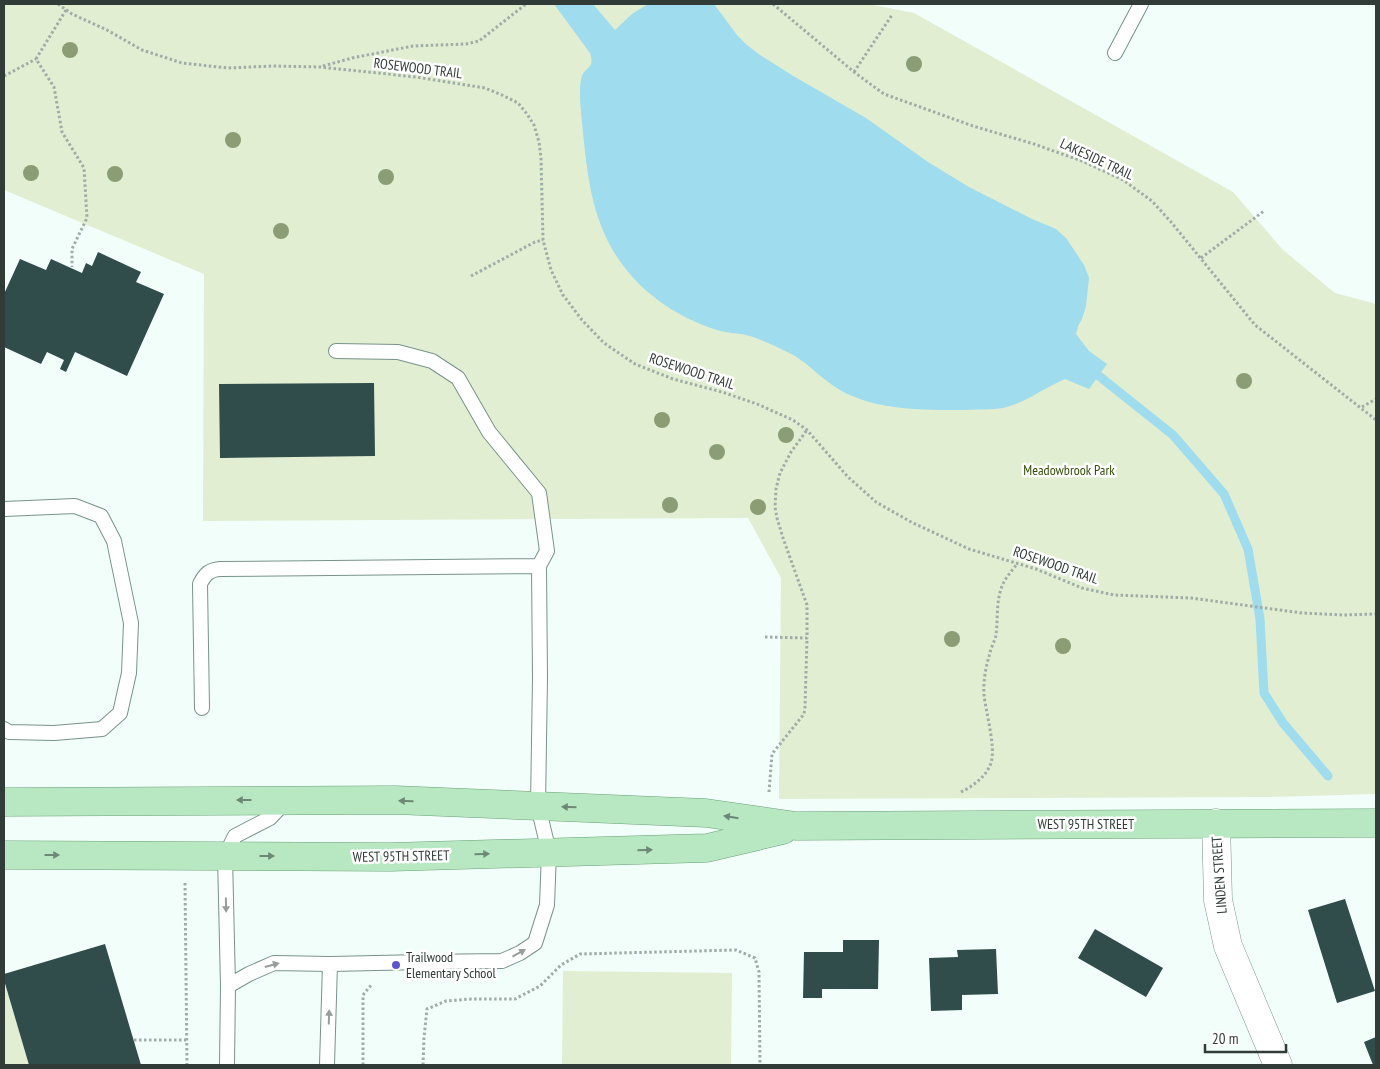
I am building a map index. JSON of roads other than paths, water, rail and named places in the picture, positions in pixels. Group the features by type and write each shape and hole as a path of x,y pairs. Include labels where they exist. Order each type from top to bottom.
{"main road":[{"name":"WEST 95TH STREET","path":"4,802 395,800 706,813 796,826 1376,823"},
{"name":"WEST 95TH STREET","path":"4,855 390,857 706,848 796,826"}],"street":[{"name":"LINDEN STREET","path":"1216,823 1218,900 1228,946 1278,1065"}],"lane":[{"path":"1115,52 1141,4"},
{"path":"228,986 274,963 502,961 520,953 535,943 547,905 549,852 538,806 540,678 538,566 547,551 538,493 489,432 458,378 432,361 398,352 336,351"},
{"path":"4,509 75,506 101,516 114,540 131,623 128,673 120,714 102,729 54,733 9,732 4,729"},
{"path":"202,708 200,584 210,570 538,566"},
{"path":"228,1065 225,856 235,836 270,818 287,800"},
{"path":"327,1065 330,964"}],"water":[{"path":"554,4 593,4 615,30 632,14 648,4 714,4 737,35 760,55 866,118 928,162 969,187 1056,229 1066,238 1084,265 1089,278 1086,306 1076,334 1089,351 1107,364 1089,389 1065,379 1019,403 1003,408 950,410 885,406 854,397 840,390 801,360 785,351 743,334 720,331 699,324 666,306 637,282 625,268 614,252 600,222 588,173 580,104 581,78 591,65 590,53"}],"waterway":[{"path":"1099,376 1173,435 1224,494 1248,549 1260,619 1264,693 1283,723 1328,776"}],"place":[{"name":"Trailwood Elementary School","path":"396,965"}],"park label":[{"name":"Meadowbrook Park","path":"1069,470"}]}
